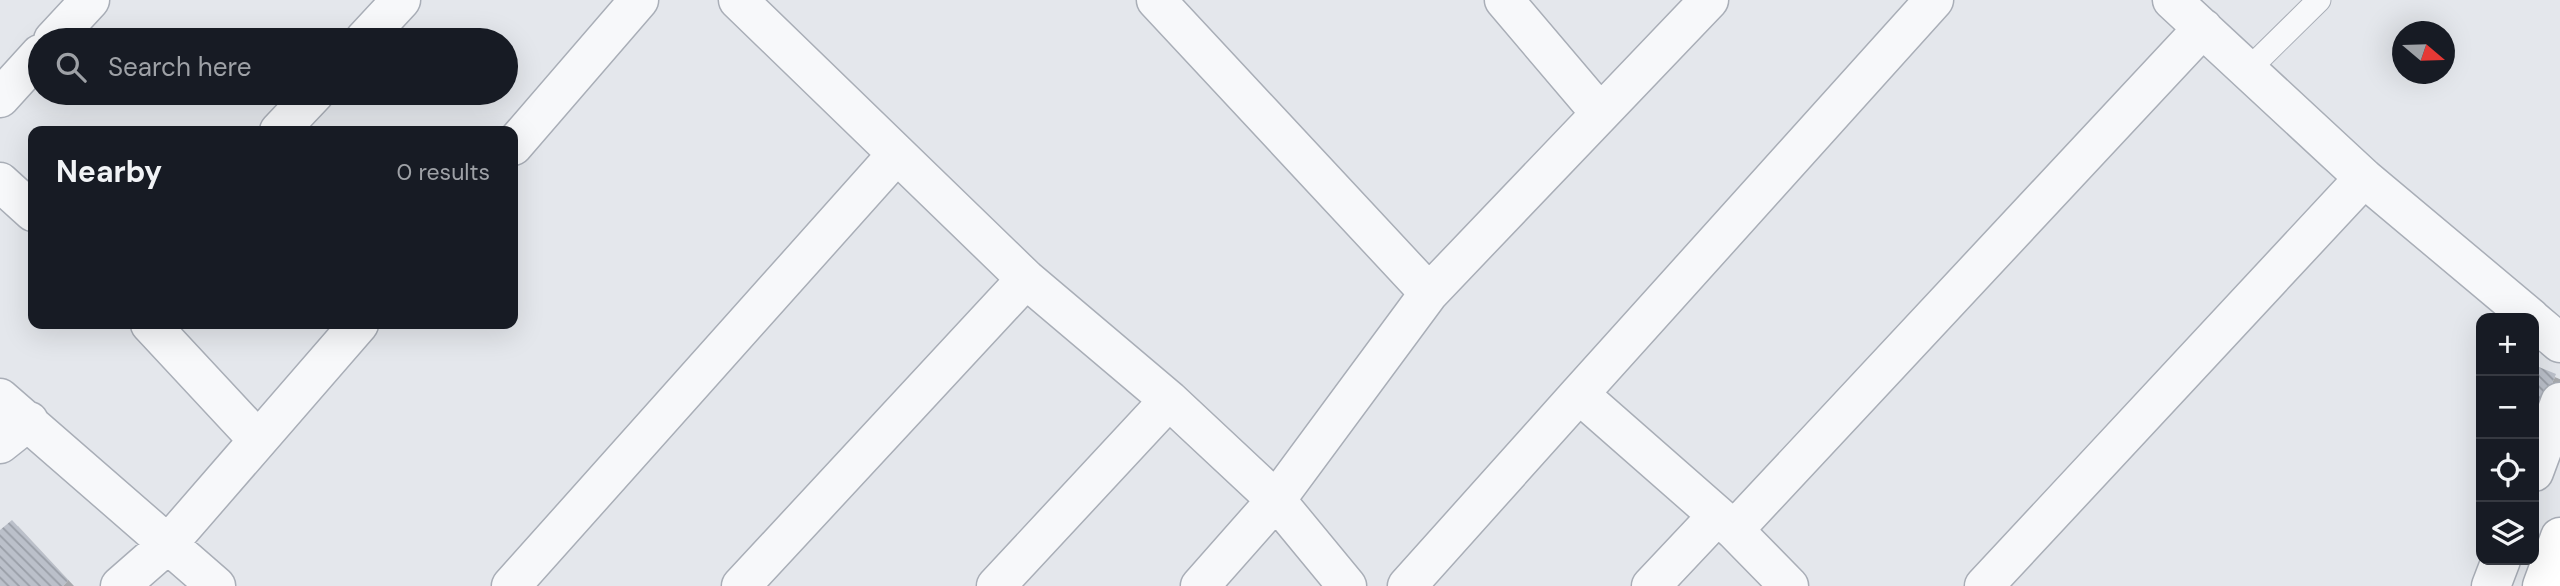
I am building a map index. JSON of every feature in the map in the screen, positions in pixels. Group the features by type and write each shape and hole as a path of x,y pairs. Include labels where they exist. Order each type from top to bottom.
{"street":[{"path":"64,28 90,0"},
{"path":"375,28 401,0"},
{"path":"518,140 639,0"},
{"path":"738,0 1026,279 1169,400 1276,500 1347,586"},
{"path":"1156,0 1429,293"},
{"path":"1504,0 1600,113"},
{"path":"1200,586 1276,500 1429,293 1709,0"},
{"path":"1407,586 1934,0"},
{"path":"2172,0 2364,178 2524,313"},
{"path":"1651,586 1725,523 2203,28"},
{"path":"0,98 28,67"},
{"path":"284,126 304,105"},
{"path":"512,586 897,154"},
{"path":"1984,586 2364,178"},
{"path":"0,182 28,207"},
{"path":"741,586 1026,279"},
{"path":"2539,326 2560,343"},
{"path":"155,329 258,440"},
{"path":"120,586 168,544 355,329"},
{"path":"1579,394 1725,523 1789,586"},
{"path":"0,398 216,586"},
{"path":"996,586 1169,400"},
{"path":"2539,459 2560,402"},
{"path":"0,444 29,421"},
{"path":"2542,586 2560,537"},
{"path":"2491,586 2499,565"}],"lane":[{"path":"2248,70 2319,0"}],"building":[{"path":"2539,367 2556,374 2539,414"},
{"path":"12,520 68,580 63,586 0,586 0,530"}]}
